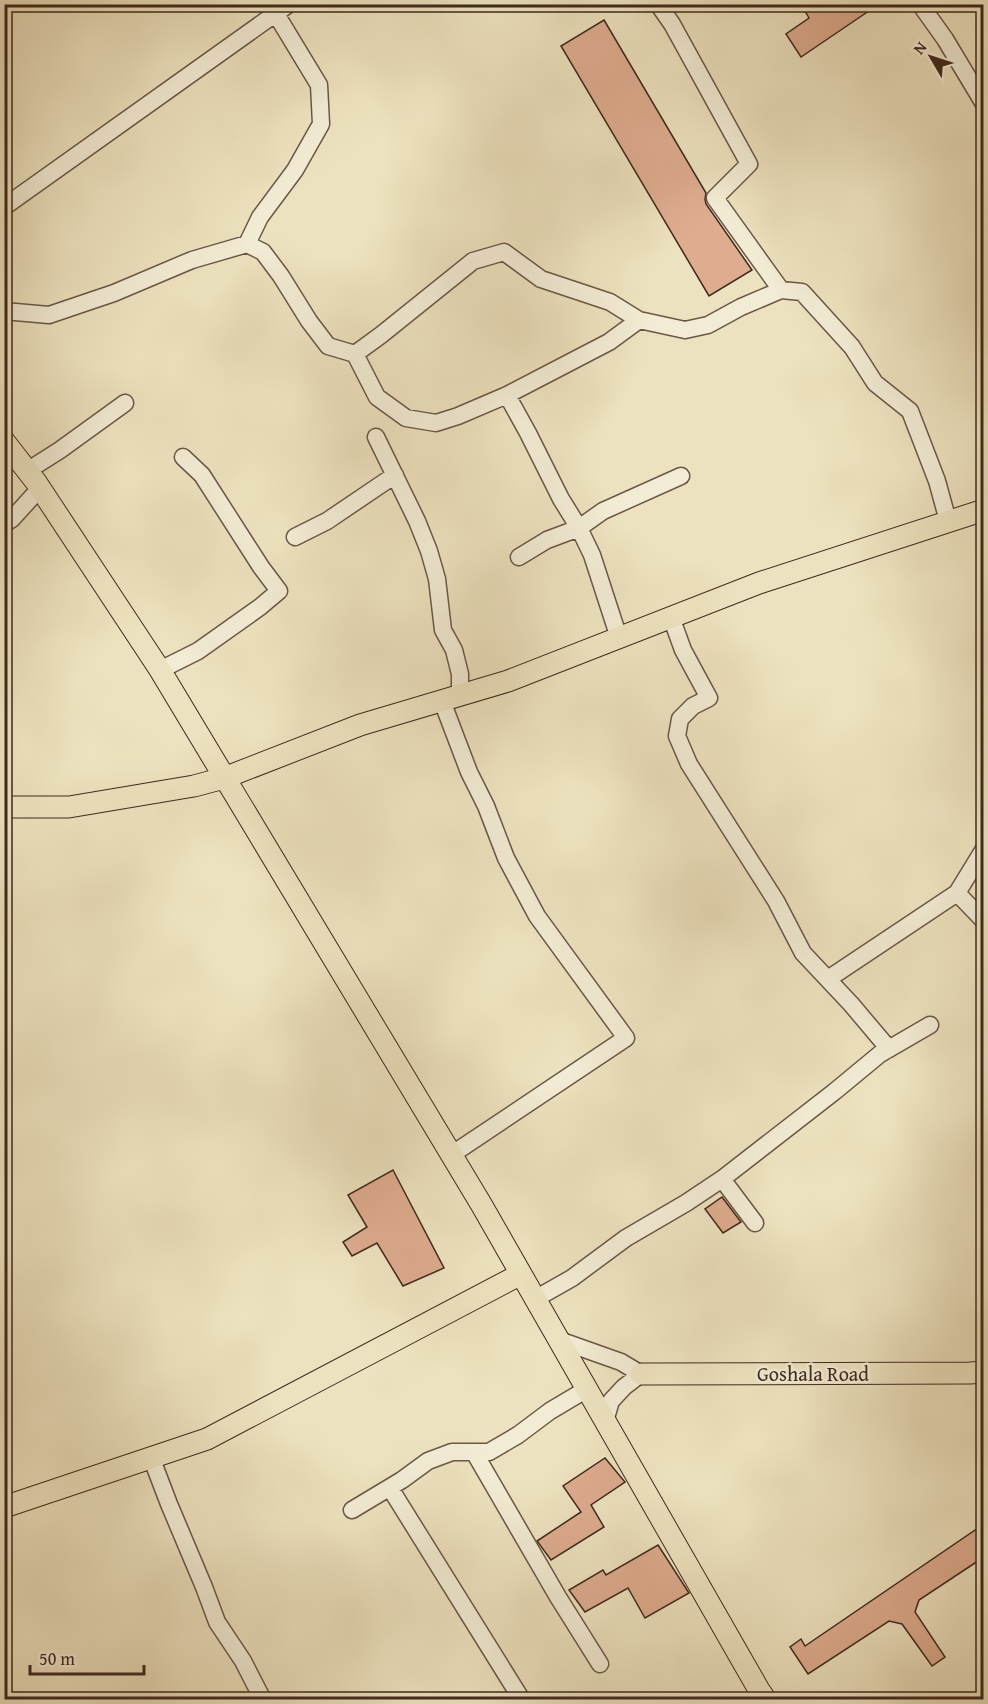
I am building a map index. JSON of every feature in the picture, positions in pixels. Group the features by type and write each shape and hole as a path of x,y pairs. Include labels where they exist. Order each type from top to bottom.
{"main road":[{"path":"4,441 34,480 160,670 451,1155 766,1700"},
{"path":"4,807 69,807 194,786 224,778 360,725 508,681 759,583 948,521 982,515"},
{"path":"4,1507 207,1439 521,1274"},
{"name":"Goshala Road","path":"641,1374 984,1372"}],"street":[{"path":"658,4 672,24 749,164 715,198 781,290"},
{"path":"920,4 945,39 984,104"},
{"path":"4,207 282,9 319,86 321,124 295,170 260,217 247,244"},
{"path":"4,311 49,315 114,293 192,260 247,244 264,252 328,346 355,354 377,398 406,418 436,423 507,395 609,342 639,320"},
{"path":"355,354 473,261 504,252 541,279 610,302 639,320 685,330 708,325 741,307 781,290 802,292 852,347 875,383 910,411 937,481 948,521"},
{"path":"507,395 592,555 619,638"},
{"path":"4,524 12,519 34,480 60,450 125,403"},
{"path":"376,437 417,521 437,579 443,630 454,650 460,674 451,698 469,772 486,806 506,858 537,916 626,1038 451,1155"},
{"path":"160,670 198,651 279,591 202,475 183,457"},
{"path":"295,537 327,521 395,475"},
{"path":"519,557 547,540 579,528 603,511 681,476"},
{"path":"671,617 683,650 709,698 693,706 680,719 677,736 689,764 776,902 803,953 889,1049"},
{"path":"828,979 957,893 984,849"},
{"path":"957,893 984,921"},
{"path":"535,1299 572,1278 626,1238 722,1179 825,1100 880,1054 930,1025"},
{"path":"722,1179 755,1223"},
{"path":"559,1340 621,1362 641,1374 611,1401 605,1421"},
{"path":"352,1510 390,1488 428,1461 452,1452 489,1452 587,1389"},
{"path":"474,1452 558,1597 600,1664"},
{"path":"151,1457 217,1622 243,1661 263,1700"},
{"path":"390,1488 522,1700"}],"building":[{"path":"801,4 879,4 801,57 786,34 809,18"},
{"path":"604,20 706,193 706,204 752,270 709,296 561,46"},
{"path":"393,1170 444,1268 403,1286 377,1243 352,1256 343,1242 367,1227 348,1195"},
{"path":"722,1197 741,1222 723,1233 705,1209"},
{"path":"605,1458 625,1482 591,1505 604,1527 551,1560 537,1541 581,1512 563,1486"},
{"path":"984,1524 984,1557 919,1600 915,1612 945,1657 932,1666 902,1624 889,1621 808,1674 790,1647 801,1639 805,1646"},
{"path":"658,1545 689,1593 645,1618 628,1588 585,1612 569,1590 603,1570 606,1575"}]}
